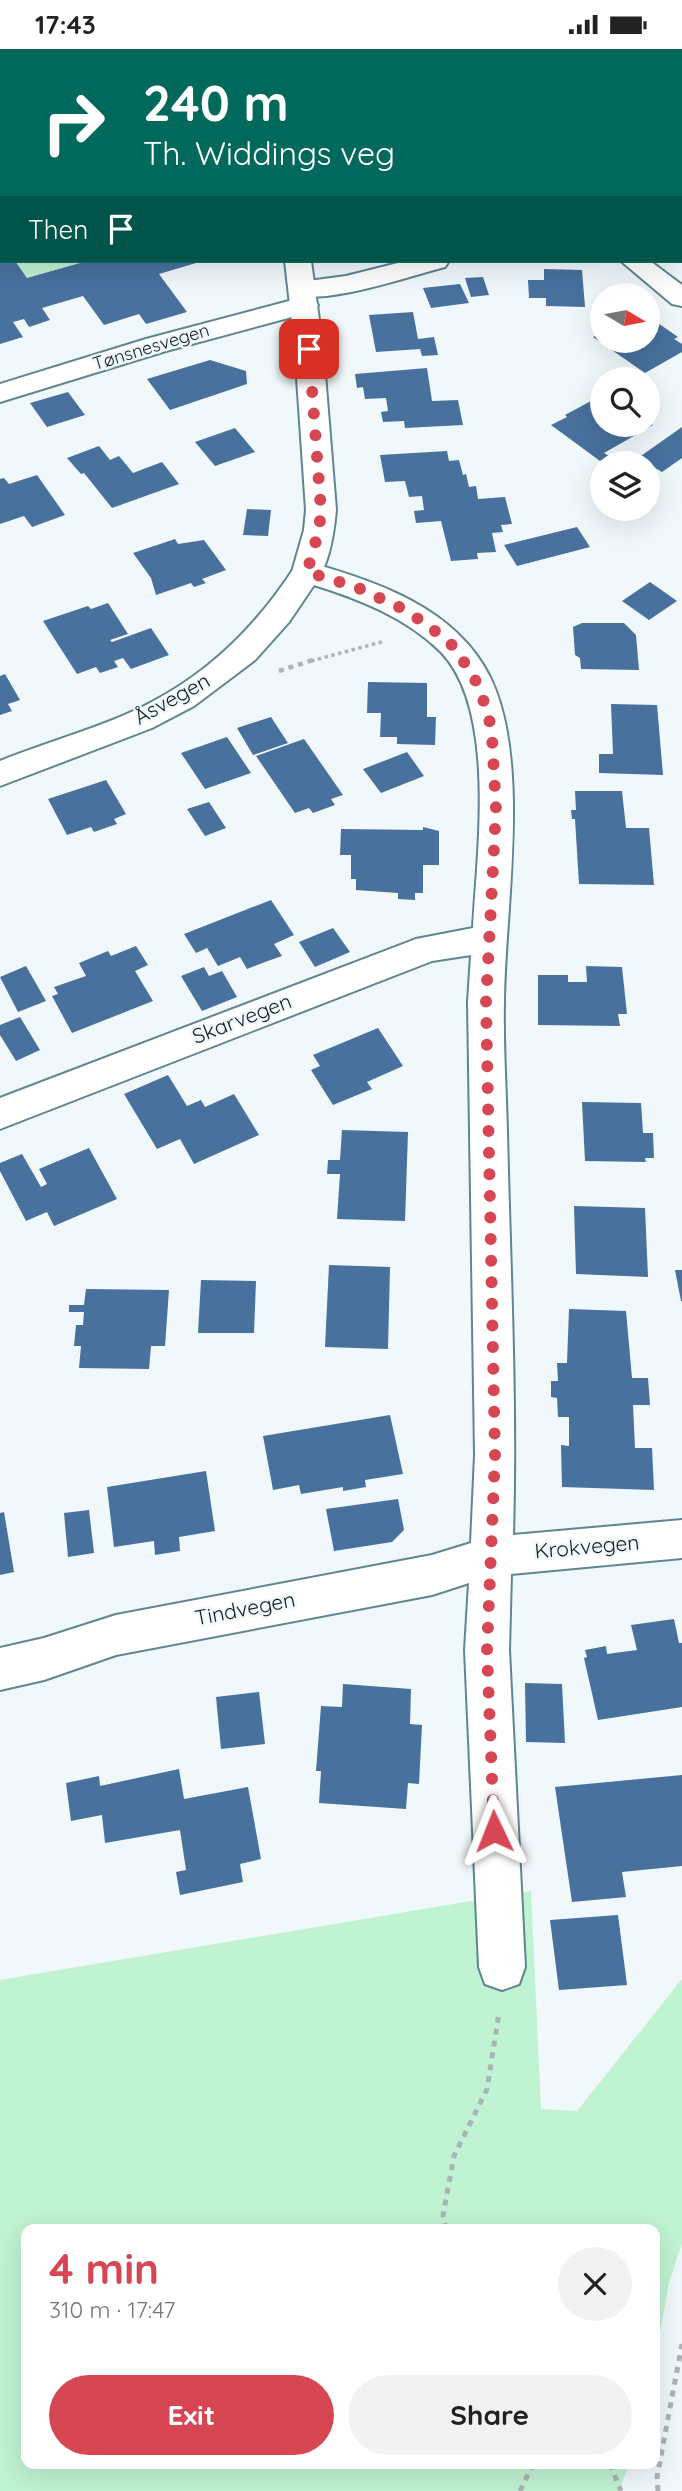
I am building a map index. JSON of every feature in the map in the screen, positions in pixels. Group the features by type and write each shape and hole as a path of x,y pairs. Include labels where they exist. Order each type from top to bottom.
{"street":[{"name":"Åsvegen","path":"0,774 142,719 183,698 250,646 282,611 307,572 319,530 321,510 298,263"},
{"name":"Tønsnesvegen","path":"0,393 303,297 428,263"},
{"path":"637,263 682,298"},
{"path":"307,572 377,596 434,630 453,646 474,677 488,712 492,737 496,809 486,1002 491,1185 490,1301 495,1400 488,1678 502,1967"},
{"name":"Skarvegen","path":"0,1114 428,948 488,939"},
{"name":"Krokvegen","path":"492,1556 682,1539"},
{"name":"Tindvegen","path":"0,1669 44,1659 116,1635 432,1575 492,1556"}],"path":[{"path":"272,673 343,650 434,630"},
{"path":"445,2224 443,2215 454,2156 487,2089 498,2029 502,1967"},
{"path":"660,2461 682,2344"},
{"path":"520,2491 531,2469"},
{"path":"612,2469 621,2491"},
{"path":"658,2491 659,2469"}],"green space":[{"path":"16,263 80,263 27,278"},
{"path":"531,1891 541,2109 577,2111 682,1979 682,2243 669,2283 660,2332 660,2224 21,2224 21,2469 627,2469 619,2491 0,2491 0,1980"}],"building":[{"path":"0,263 16,263 27,278 80,263 196,263 159,274 187,312 146,324 139,314 104,325 83,296 42,308 50,320 29,327 24,319 13,322 23,337 0,344"},
{"path":"544,269 582,270 585,307 546,306 546,298 529,298 528,280 544,280"},
{"path":"483,277 489,295 471,297 465,278"},
{"path":"460,284 469,303 431,308 423,288"},
{"path":"413,312 418,339 434,337 438,355 422,356 420,349 376,352 369,315"},
{"path":"660,324 678,337 674,339 682,344 682,352 656,367 636,367 616,353 660,353"},
{"path":"210,360 246,371 247,384 170,410 147,379"},
{"path":"427,368 432,401 458,400 463,425 405,428 404,421 383,422 381,412 388,411 386,398 365,399 363,387 357,388 355,374"},
{"path":"68,392 85,415 47,427 30,403"},
{"path":"590,401 590,437 632,437 608,451 590,451 590,454 551,425 567,417 565,415"},
{"path":"682,427 682,458 662,472 660,451 648,451"},
{"path":"235,428 255,452 215,466 195,442"},
{"path":"99,446 110,460 119,456 133,473 162,462 179,484 112,508 84,473 81,474 67,458"},
{"path":"447,451 449,461 459,460 469,487 476,486 478,499 505,497 512,524 501,525 503,532 492,533 496,552 477,553 478,559 451,561 441,521 416,523 414,511 424,510 422,496 409,497 405,481 385,482 380,455"},
{"path":"37,475 65,515 32,527 24,516 0,524 0,479 4,478 9,484"},
{"path":"247,509 271,510 268,536 243,535"},
{"path":"577,527 590,547 517,566 504,545"},
{"path":"175,539 178,544 204,540 226,570 202,579 206,583 194,587 191,583 156,595 151,578 133,553"},
{"path":"650,582 677,601 649,620 622,601"},
{"path":"108,603 128,634 110,640 112,642 151,628 169,655 131,669 123,658 114,661 118,667 100,673 96,667 77,674 43,621 88,606 91,609"},
{"path":"582,623 624,623 636,635 639,670 581,669 580,658 575,655 573,627"},
{"path":"5,674 20,700 8,704 12,711 0,715 0,676"},
{"path":"368,682 427,683 427,717 436,717 435,745 397,744 397,737 380,737 381,713 367,713"},
{"path":"611,704 657,705 663,775 599,773 599,754 613,754"},
{"path":"271,717 288,743 253,755 237,728"},
{"path":"227,737 251,773 205,789 181,753"},
{"path":"304,739 343,795 331,799 335,805 313,813 309,808 295,813 256,756"},
{"path":"407,752 424,776 381,793 363,769"},
{"path":"106,780 126,814 114,819 117,824 94,832 91,827 67,835 48,799"},
{"path":"575,791 622,791 626,828 649,828 654,885 579,884 575,819 572,819 571,810 576,810"},
{"path":"209,802 226,828 205,836 187,809"},
{"path":"423,827 439,831 439,865 423,865 423,893 415,893 415,900 398,899 398,893 356,890 356,879 351,879 351,855 340,855 341,829 423,830"},
{"path":"271,900 294,935 274,944 282,956 247,969 240,957 218,966 207,948 196,953 184,934"},
{"path":"333,928 350,952 315,967 299,942"},
{"path":"136,946 148,965 135,971 153,1001 72,1033 52,996 58,994 54,987 86,976 79,963 108,951 111,956"},
{"path":"26,966 46,1001 18,1012 0,977"},
{"path":"586,966 622,967 627,1014 618,1014 620,1026 538,1025 538,975 568,975 568,982 587,982"},
{"path":"204,967 209,976 222,971 237,997 202,1011 181,976"},
{"path":"20,1017 40,1050 16,1061 0,1035 0,1025"},
{"path":"378,1028 403,1066 367,1082 372,1089 333,1105 311,1070 320,1066 313,1055"},
{"path":"168,1075 187,1106 201,1100 205,1107 234,1094 259,1135 194,1164 180,1139 157,1149 124,1094"},
{"path":"582,1102 641,1103 643,1133 653,1133 654,1158 645,1158 646,1162 585,1161"},
{"path":"342,1130 408,1132 405,1221 337,1219 340,1174 327,1174 328,1160 340,1160"},
{"path":"89,1148 117,1199 54,1226 47,1212 26,1221 0,1171 0,1163 22,1154 41,1187 47,1184 39,1169"},
{"path":"574,1206 645,1208 648,1277 576,1274"},
{"path":"329,1265 390,1267 388,1349 325,1347"},
{"path":"675,1270 682,1270 682,1301 681,1301"},
{"path":"201,1280 256,1281 254,1333 198,1333"},
{"path":"86,1289 169,1290 165,1346 151,1346 149,1369 79,1368 81,1346 74,1346 76,1325 83,1325 84,1312 69,1312 69,1305 84,1305"},
{"path":"569,1309 626,1311 632,1378 648,1378 650,1405 633,1405 635,1448 652,1448 654,1490 562,1487 561,1445 569,1446 569,1417 558,1417 557,1398 551,1397 551,1381 558,1381 557,1363 567,1363"},
{"path":"390,1415 403,1474 365,1480 366,1487 343,1491 343,1487 301,1494 299,1485 273,1490 263,1436"},
{"path":"206,1471 215,1531 179,1537 180,1551 155,1555 154,1541 114,1547 107,1487"},
{"path":"398,1499 404,1530 392,1542 334,1551 326,1509"},
{"path":"89,1510 94,1553 68,1557 64,1513"},
{"path":"4,1512 14,1572 0,1575 0,1513"},
{"path":"674,1619 679,1643 682,1643 682,1707 598,1720 584,1658 587,1657 585,1650 606,1646 607,1654 637,1650 631,1625"},
{"path":"525,1683 562,1684 565,1743 526,1742"},
{"path":"343,1684 411,1689 410,1724 422,1725 419,1784 408,1783 406,1809 319,1803 321,1771 316,1771 321,1706 342,1707"},
{"path":"259,1692 265,1744 221,1749 216,1697"},
{"path":"179,1769 184,1799 248,1787 261,1859 240,1864 243,1882 180,1895 176,1872 186,1870 180,1830 105,1843 102,1815 71,1821 66,1783 99,1776 100,1786"},
{"path":"682,1775 682,1866 622,1872 626,1897 572,1902 555,1787"},
{"path":"618,1915 627,1985 559,1990 550,1920"}],"route":[{"path":"309,349 321,510 319,530 307,572 377,596 441,635 465,661 474,677 488,712 492,737 496,809 495,857 486,1002 495,1455 487,1650 494,1831"}]}
